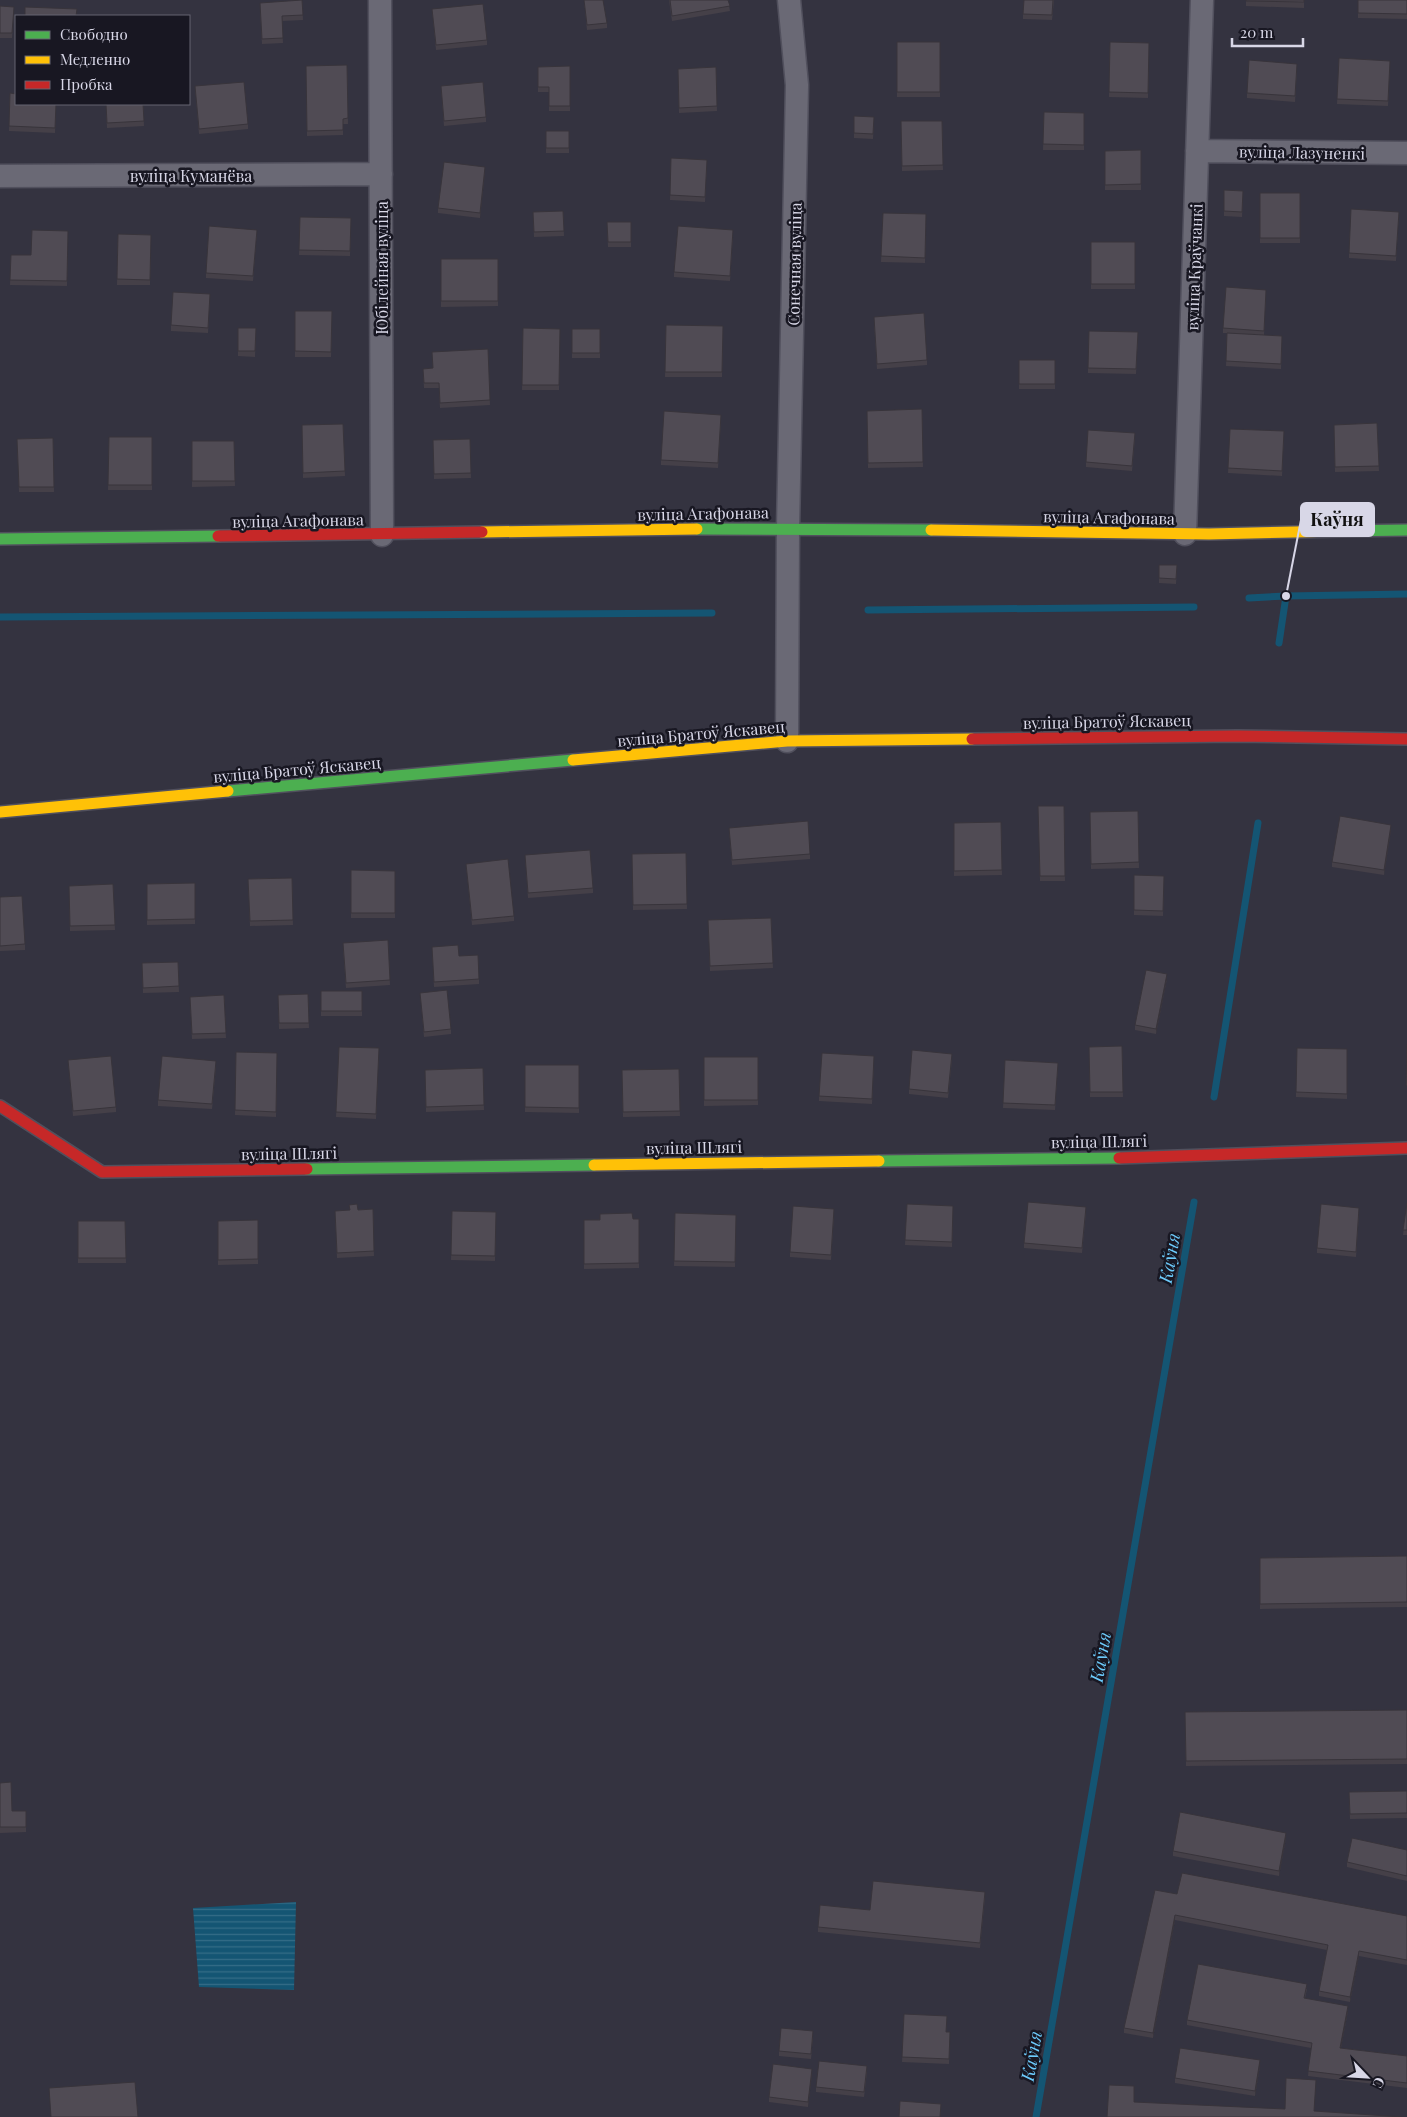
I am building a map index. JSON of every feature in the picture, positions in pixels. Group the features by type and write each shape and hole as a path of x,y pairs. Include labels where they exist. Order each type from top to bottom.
{"street":[{"name":"Юбілейная вуліца","path":"380,0 382,536"},
{"name":"Сонечная вуліца","path":"787,741 788,528 796,85 789,0"},
{"name":"вуліца Краўчанкі","path":"1185,534 1202,0"},
{"name":"вуліца Лазуненкі","path":"1198,151 1407,153"},
{"name":"вуліца Куманёва","path":"0,176 381,174"},
{"name":"вуліца Агафонава","path":"0,539 382,536 788,528 1185,534 1407,530"},
{"name":"вуліца Братоў Яскавец","path":"0,812 787,741 1237,736 1407,739"},
{"name":"вуліца Шлягі","path":"0,1106 102,1172 1158,1157 1407,1148"}],"water":[{"path":"296,1902 294,1990 199,1987 193,1908"}],"building":[{"path":"302,0 303,15 282,16 283,38 262,39 260,3"},
{"path":"584,0 603,0 607,23 587,25"},
{"path":"670,0 728,0 730,6 672,16"},
{"path":"1024,0 1053,0 1052,15 1023,14"},
{"path":"1304,0 1304,2 1246,1"},
{"path":"1358,0 1407,0 1407,14 1358,13"},
{"path":"483,4 487,40 436,45 432,9"},
{"path":"0,6 14,7 12,33 0,33"},
{"path":"25,7 77,9 76,15 25,15"},
{"path":"897,42 940,42 940,92 897,92"},
{"path":"1110,42 1149,43 1148,93 1109,92"},
{"path":"1339,58 1390,61 1388,101 1337,99"},
{"path":"1249,60 1297,64 1295,96 1247,93"},
{"path":"347,65 348,118 343,119 343,130 307,131 306,66"},
{"path":"570,66 570,106 549,106 549,87 538,87 538,67"},
{"path":"716,67 717,106 679,108 678,69"},
{"path":"244,82 248,124 199,129 195,86"},
{"path":"483,82 486,117 444,121 441,86"},
{"path":"10,93 15,94 15,105 56,105 55,128 9,126"},
{"path":"106,105 143,105 144,121 107,123"},
{"path":"1044,112 1084,113 1084,145 1043,144"},
{"path":"854,116 874,117 873,134 854,133"},
{"path":"901,121 942,121 943,165 902,166"},
{"path":"546,131 569,131 569,148 546,148"},
{"path":"1141,150 1141,184 1105,185 1105,151"},
{"path":"671,158 707,160 705,197 670,195"},
{"path":"444,162 485,167 480,213 438,208"},
{"path":"1224,190 1243,191 1242,212 1224,211"},
{"path":"1260,193 1300,193 1300,238 1260,238"},
{"path":"1351,209 1399,212 1396,256 1349,253"},
{"path":"563,211 564,231 534,232 533,212"},
{"path":"883,213 926,214 925,258 881,256"},
{"path":"300,217 351,218 350,251 299,250"},
{"path":"607,222 631,222 631,242 608,242"},
{"path":"209,226 257,230 253,276 206,273"},
{"path":"678,226 733,230 730,276 674,272"},
{"path":"32,230 68,231 67,281 10,280 11,255 31,255"},
{"path":"118,234 151,235 150,280 117,279"},
{"path":"1091,242 1135,242 1135,284 1091,284"},
{"path":"441,259 498,259 498,301 441,301"},
{"path":"1226,287 1266,290 1264,331 1223,328"},
{"path":"173,292 210,294 208,328 171,325"},
{"path":"295,311 332,311 331,352 295,351"},
{"path":"924,313 927,360 877,364 874,317"},
{"path":"666,325 723,326 722,372 665,372"},
{"path":"238,328 256,328 255,351 238,351"},
{"path":"523,328 560,329 559,385 522,385"},
{"path":"572,329 600,329 600,353 572,353"},
{"path":"1089,331 1138,332 1136,369 1088,368"},
{"path":"1227,333 1282,336 1281,364 1226,361"},
{"path":"488,349 490,400 440,403 439,383 424,383 423,369 433,368 432,352"},
{"path":"1019,360 1055,360 1055,384 1019,384"},
{"path":"922,409 923,462 868,463 867,411"},
{"path":"664,411 721,415 718,463 661,460"},
{"path":"1377,423 1379,466 1335,467 1334,425"},
{"path":"343,424 345,471 303,473 302,425"},
{"path":"1230,429 1284,431 1282,471 1228,468"},
{"path":"1088,430 1135,433 1132,466 1086,462"},
{"path":"109,437 152,437 152,485 108,485"},
{"path":"53,438 54,487 19,487 17,439"},
{"path":"470,439 471,473 434,474 433,440"},
{"path":"192,441 234,441 235,481 192,481"},
{"path":"1159,565 1177,565 1176,579 1159,578"},
{"path":"1038,806 1064,806 1065,876 1040,876"},
{"path":"1138,811 1139,862 1091,864 1090,812"},
{"path":"1340,816 1391,825 1384,870 1332,862"},
{"path":"808,821 810,854 732,860 729,828"},
{"path":"1001,822 1002,870 954,871 954,823"},
{"path":"590,850 593,888 528,893 525,855"},
{"path":"686,853 687,904 633,905 632,854"},
{"path":"508,859 514,916 472,920 466,864"},
{"path":"351,870 395,871 395,913 351,913"},
{"path":"1134,875 1164,876 1163,911 1134,910"},
{"path":"292,878 293,920 250,921 248,879"},
{"path":"195,883 195,919 147,920 147,884"},
{"path":"113,884 115,925 70,926 69,886"},
{"path":"22,896 25,944 0,946 0,897"},
{"path":"771,918 773,963 710,966 708,920"},
{"path":"388,940 390,980 346,983 343,943"},
{"path":"458,945 459,956 478,955 479,979 434,982 432,947"},
{"path":"178,962 179,986 143,988 142,963"},
{"path":"1146,970 1167,974 1156,1029 1135,1025"},
{"path":"447,990 451,1029 424,1032 420,993"},
{"path":"321,991 362,991 362,1011 321,1011"},
{"path":"308,994 309,1023 279,1023 278,995"},
{"path":"224,995 226,1033 192,1034 190,997"},
{"path":"1407,1044 1407,1086 1406,1086"},
{"path":"1122,1046 1123,1092 1090,1092 1089,1047"},
{"path":"339,1047 379,1048 376,1114 336,1112"},
{"path":"1297,1048 1347,1049 1347,1094 1296,1092"},
{"path":"912,1050 952,1054 948,1093 909,1089"},
{"path":"236,1052 277,1053 276,1112 235,1110"},
{"path":"822,1053 874,1056 872,1099 819,1096"},
{"path":"111,1056 116,1107 73,1111 68,1060"},
{"path":"162,1056 216,1061 212,1104 158,1100"},
{"path":"704,1057 758,1057 758,1100 704,1100"},
{"path":"1005,1060 1058,1063 1055,1105 1003,1103"},
{"path":"525,1065 579,1065 579,1108 525,1107"},
{"path":"483,1068 484,1105 426,1107 425,1070"},
{"path":"679,1069 680,1111 623,1112 622,1070"},
{"path":"1028,1202 1086,1207 1082,1248 1024,1243"},
{"path":"1407,1203 1407,1230 1403,1230"},
{"path":"357,1204 358,1210 373,1209 374,1251 337,1253 335,1211 350,1210 349,1205"},
{"path":"907,1204 953,1206 952,1242 905,1240"},
{"path":"1321,1204 1359,1208 1356,1252 1317,1248"},
{"path":"793,1206 834,1209 831,1255 790,1252"},
{"path":"452,1211 496,1212 495,1256 451,1255"},
{"path":"632,1213 633,1219 639,1219 639,1263 584,1264 584,1220 600,1220 600,1214"},
{"path":"675,1213 736,1215 735,1262 674,1261"},
{"path":"258,1220 258,1259 218,1260 218,1221"},
{"path":"78,1221 125,1221 126,1258 78,1258"},
{"path":"1407,1556 1407,1602 1260,1604 1260,1558"},
{"path":"1407,1710 1407,1759 1186,1761 1185,1712"},
{"path":"11,1782 12,1811 26,1811 26,1827 0,1827 0,1783"},
{"path":"1407,1791 1407,1813 1350,1814 1349,1792"},
{"path":"1180,1812 1286,1833 1279,1871 1173,1851"},
{"path":"1352,1838 1407,1850 1407,1876 1347,1862"},
{"path":"1182,1873 1407,1916 1407,1960 1359,1951 1350,1997 1319,1991 1328,1945 1175,1915 1153,2033 1124,2028 1155,1890 1177,1894"},
{"path":"873,1881 985,1892 980,1943 818,1927 820,1905 870,1910"},
{"path":"1198,1964 1307,1984 1304,1998 1348,2006 1340,2048 1407,2056 1407,2083 1308,2071 1312,2043 1187,2020"},
{"path":"904,2014 947,2016 946,2032 950,2032 949,2059 902,2057"},
{"path":"781,2028 813,2031 811,2054 779,2051"},
{"path":"1180,2048 1260,2060 1255,2091 1175,2078"},
{"path":"819,2061 867,2066 864,2092 816,2087"},
{"path":"773,2064 812,2069 808,2102 769,2097"},
{"path":"1286,2078 1316,2080 1314,2111 1402,2117 1107,2117 1109,2085 1134,2086 1134,2102 1285,2109"},
{"path":"135,2082 138,2117 51,2117 49,2088"},
{"path":"900,2101 941,2104 940,2117 899,2117"}],"waterway":[{"name":"Каўня","path":"1279,643 1286,596 1407,594"},
{"path":"1249,598 1286,596"},
{"path":"868,610 1194,607"},
{"path":"0,617 712,613"},
{"name":"Каўня","path":"1214,1097 1258,823"},
{"name":"Каўня","path":"1036,2117 1194,1202"}],"traffic: fast":[{"path":"697,529 931,530"},
{"path":"1341,531 1407,530"},
{"path":"0,539 218,536"},
{"path":"228,791 573,760"},
{"path":"879,1161 1119,1158"},
{"path":"307,1169 594,1165"}],"traffic: slow":[{"path":"482,532 697,529"},
{"path":"931,530 1209,534 1341,531"},
{"path":"573,760 787,741 972,739"},
{"path":"0,812 228,791"},
{"path":"594,1165 879,1161"}],"traffic: jam":[{"path":"218,536 482,532"},
{"path":"972,739 1237,736 1407,739"},
{"path":"0,1106 102,1172 307,1169"},
{"path":"1119,1158 1407,1148"}],"place":[{"name":"Каўня","path":"1286,596"}]}
